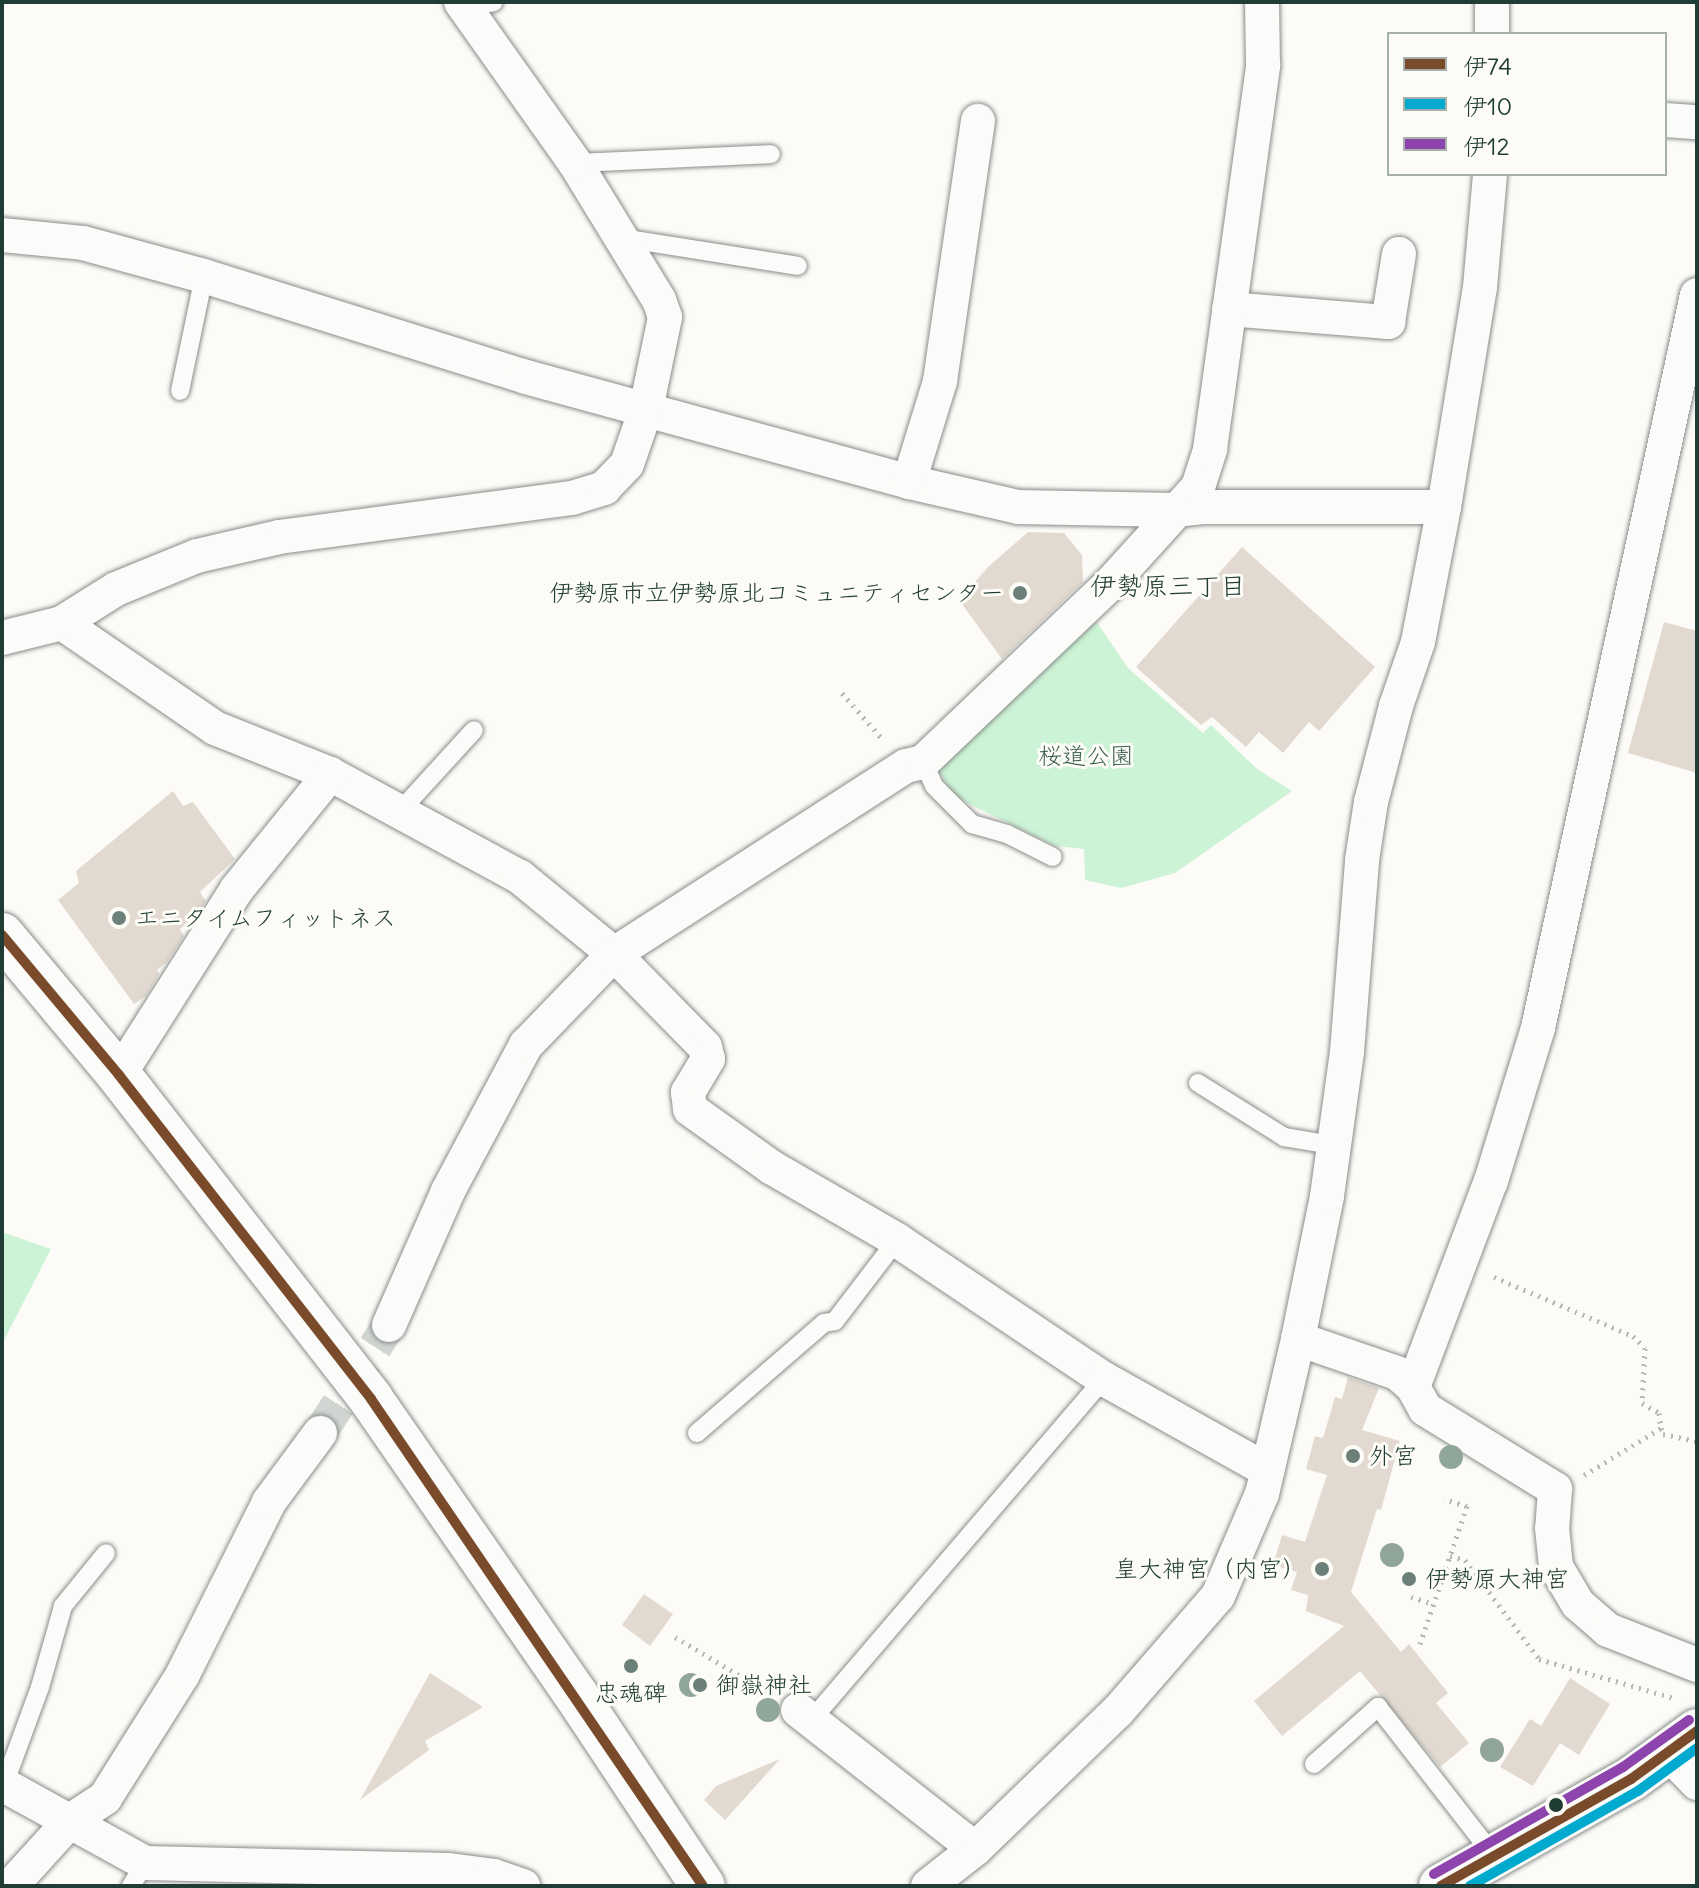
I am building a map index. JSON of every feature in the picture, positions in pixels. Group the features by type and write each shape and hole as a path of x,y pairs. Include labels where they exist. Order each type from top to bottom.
{"main road":[{"path":"2,935 119,1075 371,1399 576,1695 703,1886"},
{"path":"1441,1886 1605,1795 1687,1742"}],"street":[{"path":"389,1325 448,1191 526,1045 614,954 915,764 1111,583 1198,487 1210,449 1263,65 1262,2"},
{"path":"1492,2 1492,32"},
{"path":"2,638 62,623 116,589 197,556 279,537 572,498 604,488 627,464 646,409 665,317 622,238 473,4"},
{"path":"1667,120 1697,122"},
{"path":"909,482 940,381 978,121"},
{"path":"928,1886 975,1849 1118,1711 1218,1596 1262,1494 1327,1196 1348,1038 1362,860 1371,802 1396,706 1418,642 1444,507 1480,287 1490,176"},
{"path":"2,235 83,243 204,276 526,377 909,482 1018,507 1175,510 1203,507 1444,507"},
{"path":"1229,309 1388,322 1402,289 1399,254"},
{"path":"1413,1387 1491,1181 1538,1028 1697,295"},
{"path":"62,623 215,728 330,774 520,877 614,954 705,1047 708,1059 688,1092 690,1109 771,1167 897,1240 1104,1379 1267,1470"},
{"path":"119,1075 237,889 330,774"},
{"path":"1298,1339 1397,1373 1413,1387 1425,1409 1555,1489 1552,1528 1556,1567 1578,1604 1608,1630 1697,1665"},
{"path":"11,1886 70,1821 105,1798 183,1674 269,1502 320,1433"},
{"path":"805,1714 975,1849"},
{"path":"3,1785 70,1821 138,1874 494,1876 523,1886"}],"lane":[{"path":"575,163 771,154"},
{"path":"622,238 798,266"},
{"path":"180,391 204,276"},
{"path":"401,810 474,730"},
{"path":"915,764 972,824 1007,834 1053,857"},
{"path":"1198,1083 1284,1137 1332,1145"},
{"path":"697,1433 824,1323 835,1321 897,1240"},
{"path":"805,1714 1104,1379"},
{"path":"3,1785 40,1687 63,1606 106,1553"},
{"path":"1314,1764 1378,1707 1494,1856"}],"path":[{"path":"842,693 915,764"},
{"path":"1460,1262 1633,1336 1645,1348 1642,1403 1659,1413 1663,1434 1697,1441"},
{"path":"1555,1489 1661,1428"},
{"path":"1420,1644 1467,1506 1444,1499"},
{"path":"1450,1556 1465,1560 1539,1659 1687,1742"},
{"path":"1411,1597 1434,1604"},
{"path":"675,1637 805,1714"}],"green space":[{"name":"桜道公園","path":"1094,618 1128,668 1203,733 1211,725 1257,769 1292,791 1175,873 1121,888 1085,880 1084,849 1056,846 973,806 953,794 940,773 940,758"},
{"path":"2,1232 51,1249 2,1344"}],"building":[{"name":"伊勢原市立伊勢原北コミュニティセンター","path":"1028,532 1064,533 1082,555 1083,582 1002,659 959,600 988,567"},
{"path":"1242,547 1375,667 1319,731 1309,722 1283,753 1259,732 1246,747 1212,717 1201,725 1136,667"},
{"path":"1664,622 1697,631 1697,773 1628,753"},
{"path":"173,791 183,806 193,802 235,859 200,892 206,901 197,915 180,929 184,936 167,962 157,970 159,974 146,996 134,1004 58,900 79,883 76,871"},
{"path":"1348,1377 1379,1388 1362,1430 1400,1441 1381,1510 1377,1509 1351,1592 1401,1652 1409,1644 1448,1693 1436,1703 1469,1743 1440,1767 1360,1671 1282,1736 1254,1701 1344,1626 1306,1611 1308,1595 1291,1590 1297,1572 1273,1565 1282,1535 1305,1542 1327,1475 1306,1469 1315,1436 1323,1438 1335,1397 1342,1399"},
{"path":"644,1594 673,1614 650,1646 622,1625"},
{"path":"430,1673 483,1707 425,1741 429,1750 360,1800"},
{"path":"1570,1678 1610,1704 1579,1755 1560,1743 1533,1786 1500,1767 1530,1719 1541,1726"},
{"path":"780,1759 725,1820 704,1800 716,1786"}],"tunnel":[{"path":"320,1433 389,1325"}],"transit line":[{"name":"伊74","path":"2,935 119,1075 371,1399 703,1886"},
{"name":"伊12","path":"1434,1874 1623,1767 1689,1720"},
{"name":"伊74","path":"1441,1886 1631,1779 1697,1731"},
{"name":"伊10","path":"1470,1886 1638,1791 1697,1748"}],"place":[{"name":"伊勢原市立伊勢原北コミュニティセンター","path":"1020,593"},
{"name":"エニタイムフィットネス","path":"119,918"},
{"name":"外宮","path":"1353,1456"},
{"name":"皇大神宮（内宮）","path":"1322,1569"},
{"name":"伊勢原大神宮","path":"1409,1579"},
{"name":"忠魂碑","path":"631,1666"},
{"name":"御嶽神社","path":"700,1685"}],"district":[{"name":"伊勢原三丁目","path":"1168,586"}]}
